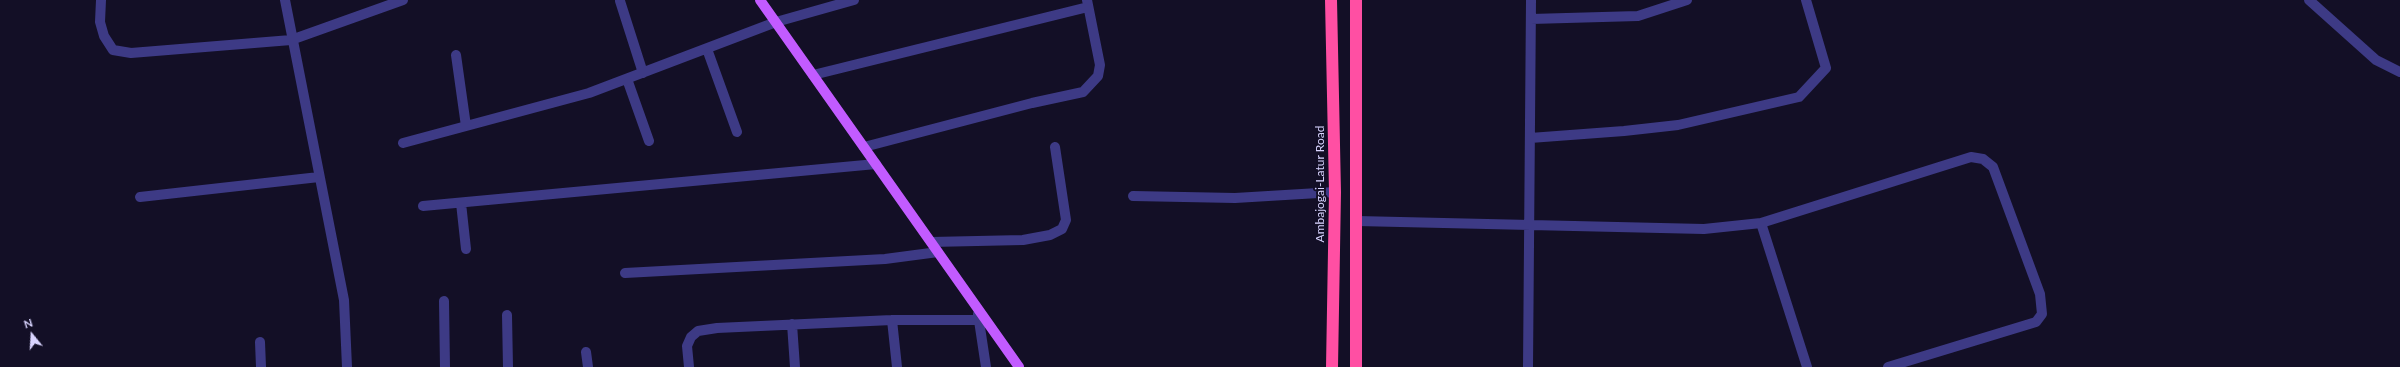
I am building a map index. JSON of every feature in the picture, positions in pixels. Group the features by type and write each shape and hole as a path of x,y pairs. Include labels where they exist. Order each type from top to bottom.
{"highway":[{"name":"Ambajogai-Latur Road","path":"1330,0 1335,192 1332,367"},
{"path":"1356,0 1358,221 1356,367"}],"main road":[{"path":"760,0 1020,367"}],"street":[{"path":"101,0 100,22 104,36 113,50 131,53 291,40 403,0"},
{"path":"284,0 344,300 347,367"},
{"path":"403,143 589,93 776,22 854,0"},
{"path":"1528,367 1531,0"},
{"path":"1531,19 1638,16 1687,0"},
{"path":"1530,138 1624,131 1678,125 1799,97 1826,68 1806,0"},
{"path":"2309,0 2376,60 2400,72"},
{"path":"620,1 643,73"},
{"path":"813,75 1087,3 1100,65 1098,76 1083,92 1032,102 864,147"},
{"path":"707,49 737,132"},
{"path":"456,56 466,126"},
{"path":"626,79 649,141"},
{"path":"931,242 1023,240 1050,235 1062,229 1066,220 1055,147"},
{"path":"1358,221 1704,229 1761,223 1971,157 1983,159 1993,167 2040,294 2043,306 2042,314 2036,322 1888,367"},
{"path":"423,206 876,164"},
{"path":"140,197 319,177"},
{"path":"1133,196 1235,198 1335,192"},
{"path":"462,203 466,249"},
{"path":"1761,223 1807,367"},
{"path":"625,273 885,259 938,252"},
{"path":"444,301 445,367"},
{"path":"976,306 986,367"},
{"path":"507,314 508,367"},
{"path":"688,367 687,346 691,337 698,331 792,324 892,320 979,320"},
{"path":"892,320 897,367"},
{"path":"792,324 795,367"},
{"path":"260,342 261,367"},
{"path":"586,352 588,367"}]}
